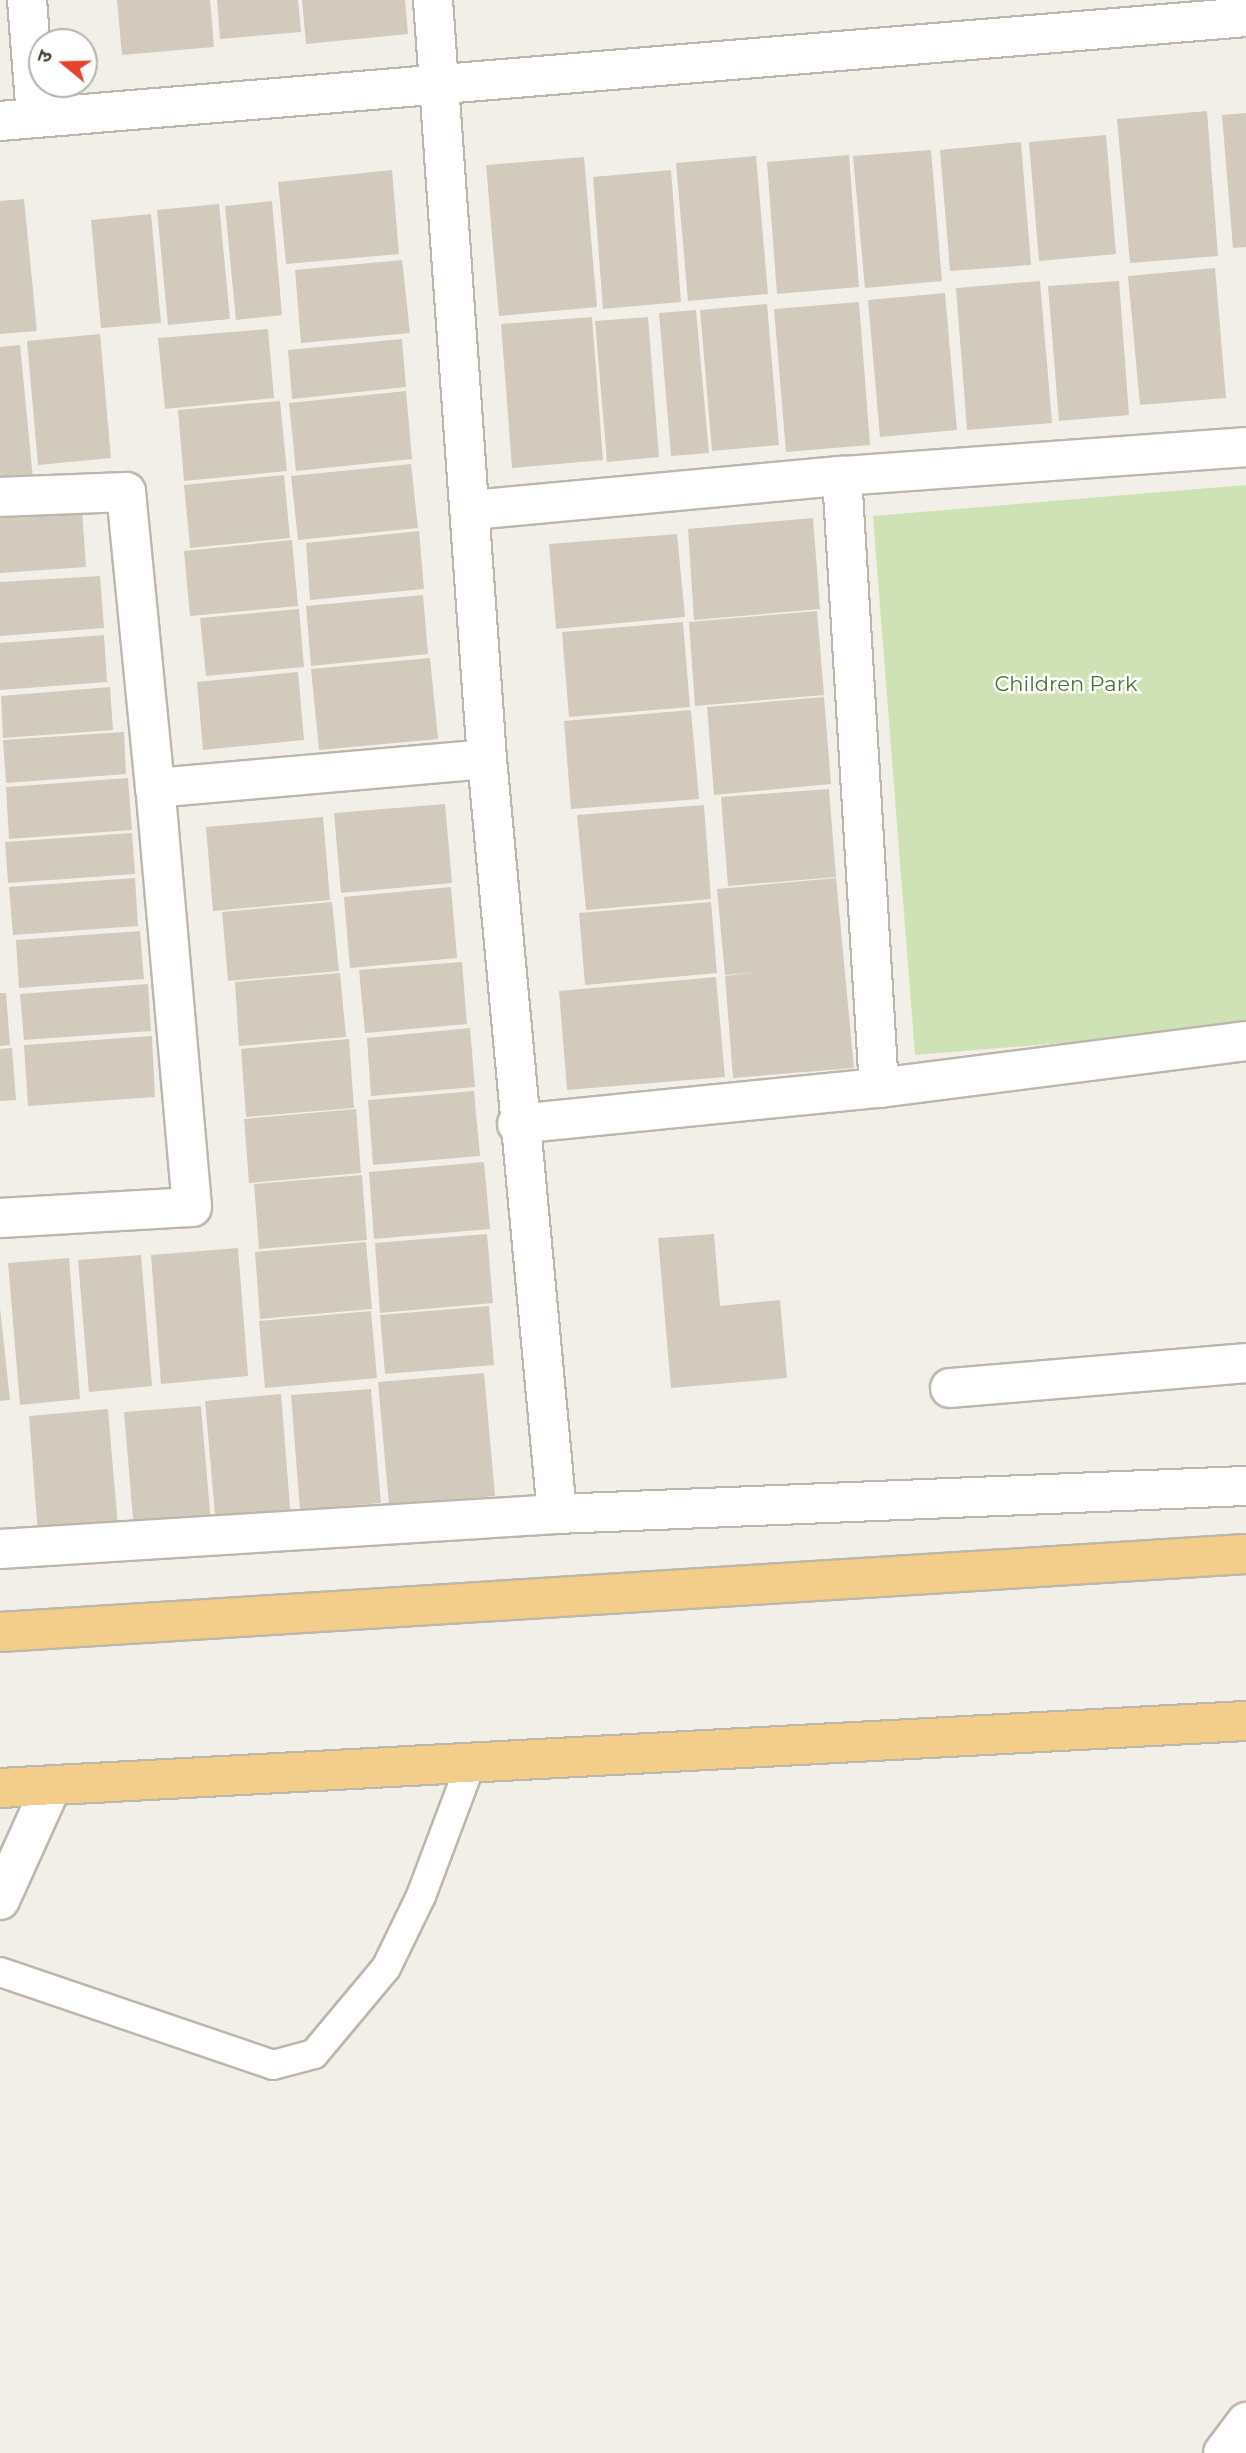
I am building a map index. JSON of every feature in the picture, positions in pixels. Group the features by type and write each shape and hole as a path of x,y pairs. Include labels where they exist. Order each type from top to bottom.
{"highway":[{"path":"0,1632 1246,1554"},
{"path":"0,1788 1246,1721"}],"street":[{"path":"27,0 18,119 441,85 1151,12 1246,17"},
{"path":"433,0 472,510 486,759 517,1124 556,1514"},
{"path":"472,510 842,476 1246,447"},
{"path":"842,476 879,1088"},
{"path":"0,497 126,492 192,1207 0,1218"},
{"path":"155,788 486,759"},
{"path":"517,1124 879,1088 1246,1041"},
{"path":"950,1388 1246,1363"},
{"path":"0,1549 556,1514 1246,1486"},
{"path":"0,1900 52,1785"},
{"path":"1223,2453 1246,2422"}],"lane":[{"path":"0,1972 273,2065 314,2054 386,1968 421,1896 471,1763"}],"green space":[{"name":"Children Park","path":"1246,485 1246,1028 915,1055 873,516"}],"building":[{"path":"117,0 210,0 214,47 122,55"},
{"path":"217,0 298,0 301,32 220,39"},
{"path":"302,0 405,0 408,34 306,44"},
{"path":"1207,111 1218,256 1130,263 1117,119"},
{"path":"1246,113 1246,247 1233,248 1222,115"},
{"path":"1106,135 1116,254 1039,261 1029,142"},
{"path":"1021,142 1031,265 950,271 940,150"},
{"path":"931,150 942,281 865,288 853,156"},
{"path":"849,155 859,287 777,294 767,162"},
{"path":"756,156 768,294 688,301 676,163"},
{"path":"584,157 597,307 499,316 486,165"},
{"path":"392,170 399,254 286,264 278,182"},
{"path":"671,170 681,302 603,309 593,177"},
{"path":"24,199 37,331 0,334 0,201"},
{"path":"272,201 282,315 236,320 225,206"},
{"path":"219,204 230,319 168,325 157,210"},
{"path":"151,214 161,323 101,328 91,220"},
{"path":"402,260 410,333 301,343 295,270"},
{"path":"1215,268 1226,398 1140,405 1128,276"},
{"path":"1040,281 1052,423 967,430 956,288"},
{"path":"1119,281 1129,415 1059,421 1048,286"},
{"path":"945,293 957,430 880,437 868,300"},
{"path":"859,302 870,445 786,452 774,309"},
{"path":"767,304 779,445 712,451 700,310"},
{"path":"696,310 709,453 671,456 659,313"},
{"path":"592,317 603,460 512,468 501,324"},
{"path":"648,317 659,457 607,462 595,321"},
{"path":"268,329 274,398 165,409 158,338"},
{"path":"100,334 111,458 38,465 27,341"},
{"path":"402,339 406,387 292,399 288,350"},
{"path":"20,345 33,479 0,482 0,347"},
{"path":"406,391 412,459 296,471 289,403"},
{"path":"280,401 287,471 184,481 178,410"},
{"path":"411,464 418,528 298,540 291,476"},
{"path":"284,475 290,538 190,548 184,485"},
{"path":"82,510 86,567 0,573 0,516"},
{"path":"813,518 820,609 694,620 688,529"},
{"path":"419,531 424,589 310,600 306,543"},
{"path":"677,534 685,617 556,629 549,544"},
{"path":"292,540 298,606 190,616 184,551"},
{"path":"100,576 104,628 0,636 0,582"},
{"path":"423,595 428,654 311,666 306,606"},
{"path":"299,609 304,667 206,676 200,618"},
{"path":"817,611 824,695 695,706 689,622"},
{"path":"683,622 690,707 569,717 562,632"},
{"path":"104,635 107,682 0,690 0,643"},
{"path":"430,658 438,739 319,750 311,669"},
{"path":"298,672 304,740 203,750 197,682"},
{"path":"110,687 113,730 3,738 1,696"},
{"path":"824,697 831,784 714,795 707,707"},
{"path":"691,710 699,799 571,809 564,721"},
{"path":"124,732 126,774 6,783 3,740"},
{"path":"128,778 132,830 9,839 6,787"},
{"path":"829,789 836,877 728,886 721,797"},
{"path":"445,804 452,883 341,893 334,813"},
{"path":"704,805 711,899 586,910 577,815"},
{"path":"323,817 330,900 213,911 206,827"},
{"path":"132,833 135,874 8,883 5,842"},
{"path":"135,878 138,926 13,935 9,887"},
{"path":"836,878 854,1068 733,1078 725,976 759,972 725,975 717,889"},
{"path":"451,887 457,958 350,968 344,897"},
{"path":"332,902 339,971 228,981 222,912"},
{"path":"711,902 717,973 585,985 579,913"},
{"path":"140,931 144,979 19,988 16,940"},
{"path":"462,962 467,1024 365,1033 359,970"},
{"path":"340,973 346,1037 239,1046 235,982"},
{"path":"716,977 725,1077 567,1090 559,991"},
{"path":"148,984 151,1031 24,1040 20,994"},
{"path":"0,993 6,993 10,1045 0,1046"},
{"path":"470,1028 475,1087 371,1096 367,1038"},
{"path":"152,1036 155,1097 28,1106 24,1045"},
{"path":"349,1039 354,1108 246,1117 241,1049"},
{"path":"12,1048 16,1100 0,1101 0,1049"},
{"path":"474,1091 480,1156 373,1165 368,1100"},
{"path":"356,1109 361,1173 249,1183 244,1119"},
{"path":"484,1162 490,1229 374,1239 369,1172"},
{"path":"362,1175 367,1240 259,1249 254,1184"},
{"path":"487,1234 493,1303 380,1313 375,1243"},
{"path":"714,1234 720,1306 780,1300 787,1378 671,1388 658,1238"},
{"path":"366,1242 372,1309 260,1319 255,1252"},
{"path":"238,1248 248,1376 161,1384 151,1255"},
{"path":"141,1255 152,1386 89,1392 78,1260"},
{"path":"69,1258 80,1399 20,1405 8,1263"},
{"path":"489,1306 494,1365 385,1374 380,1315"},
{"path":"0,1308 10,1400 0,1401"},
{"path":"371,1311 377,1378 265,1388 259,1321"},
{"path":"484,1373 495,1496 389,1506 378,1382"},
{"path":"371,1389 381,1503 300,1510 291,1395"},
{"path":"281,1394 291,1520 216,1526 205,1401"},
{"path":"201,1406 211,1523 134,1530 124,1412"},
{"path":"108,1409 118,1527 38,1534 29,1416"}]}
